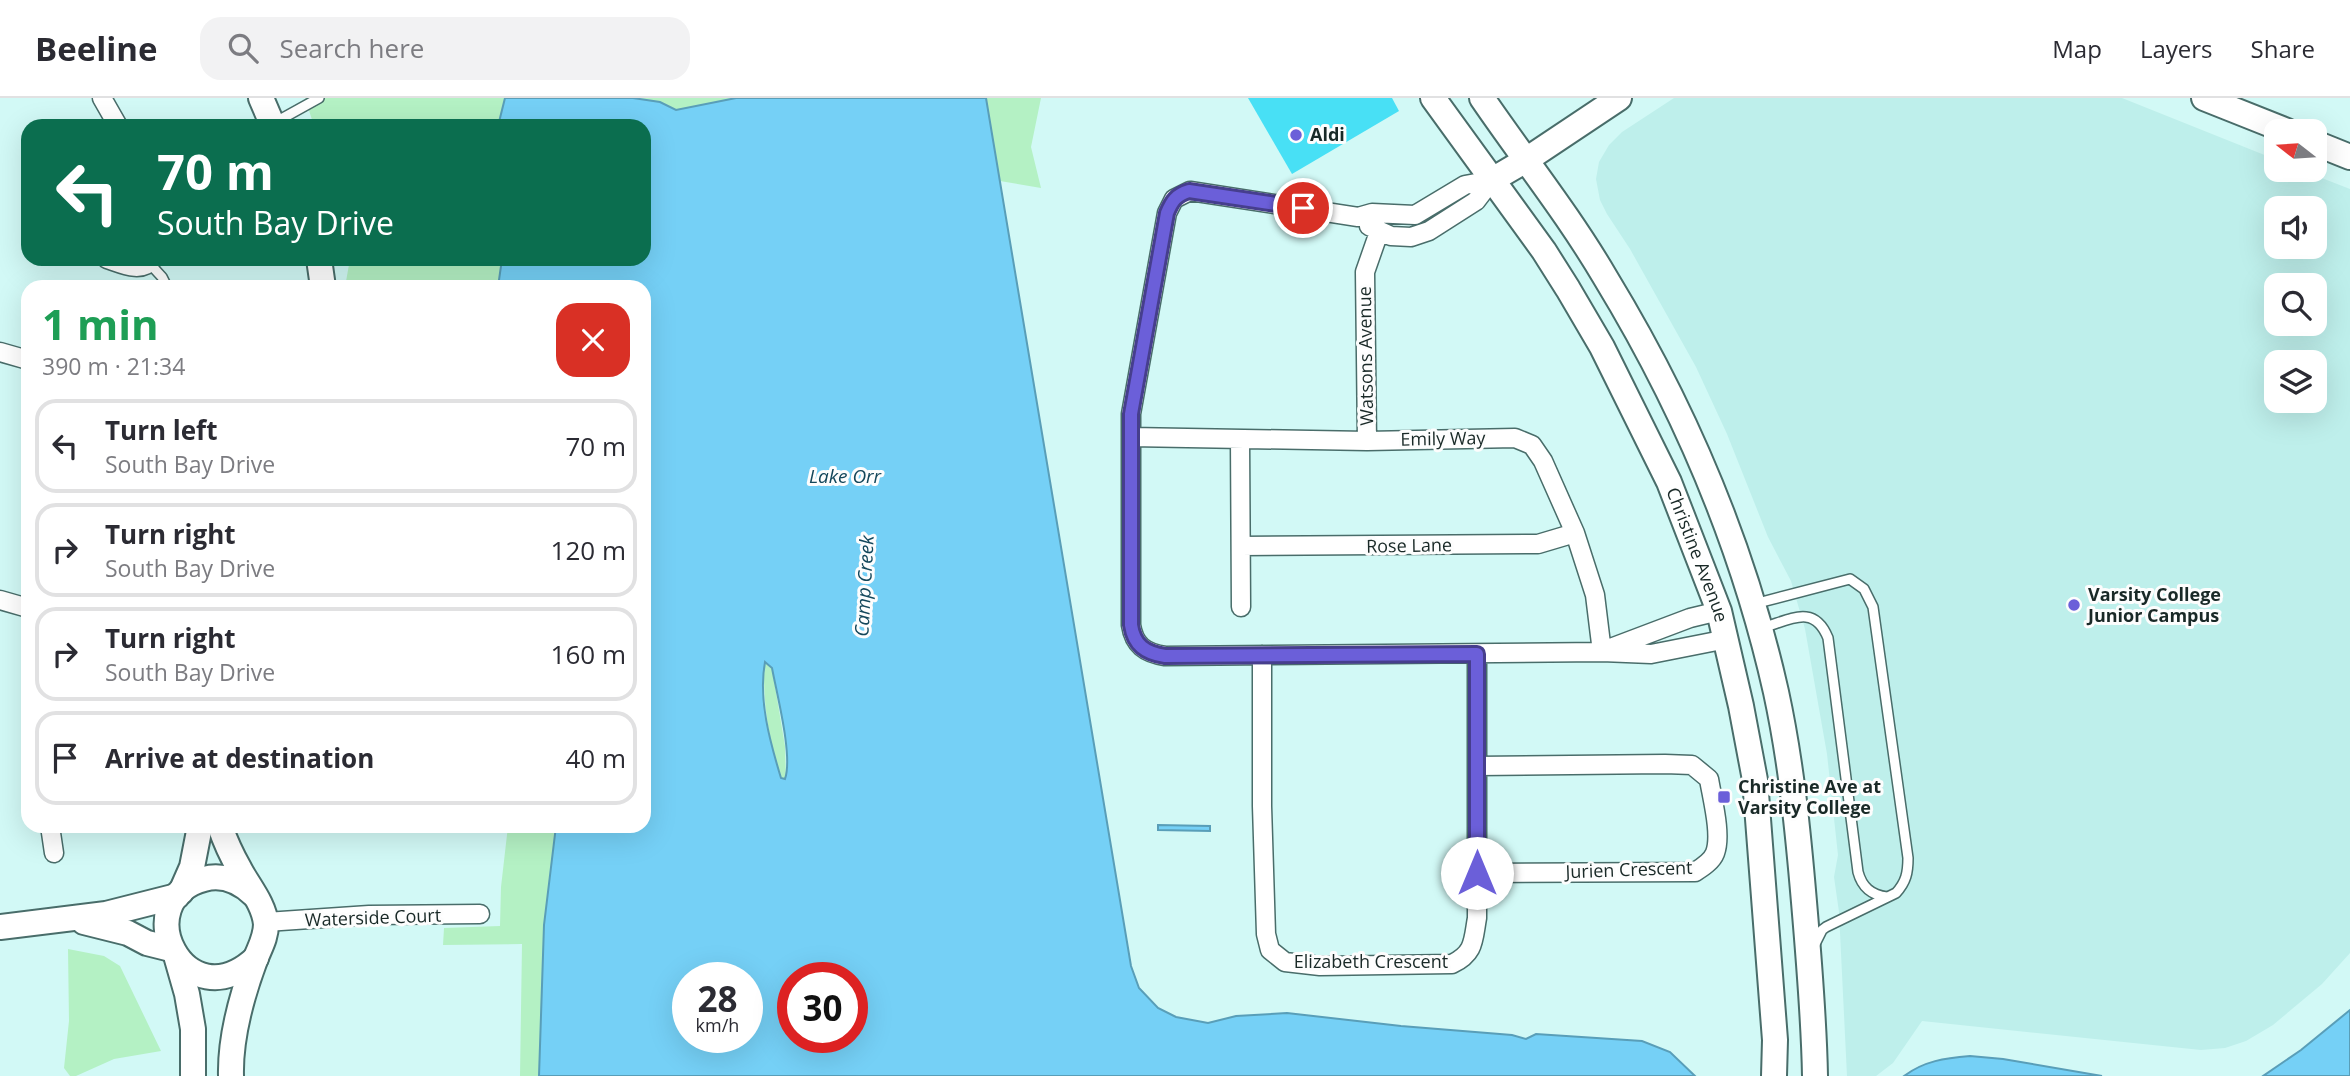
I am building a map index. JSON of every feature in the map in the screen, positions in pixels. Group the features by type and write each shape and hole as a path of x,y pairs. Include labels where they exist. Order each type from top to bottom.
{"main road":[{"path":"261,98 279,117"},
{"name":"Christine Avenue","path":"1433,98 1569,289 1602,347 1668,482 1719,611 1741,706 1759,817 1774,1027 1774,1076"},
{"name":"Christine Avenue","path":"1482,98 1579,236 1645,346 1696,450 1730,536 1753,604 1776,692 1794,792 1809,955 1815,1076"},
{"path":"1492,180 1619,98"},
{"path":"2204,98 2264,122"},
{"path":"2328,148 2350,157"},
{"path":"1719,611 1753,604"},
{"path":"1727,639 1760,629"},
{"path":"193,1076 193,1029 187,994 166,935 166,921 192,867 199,833"},
{"path":"223,833 266,922 265,934 236,1029 230,1062 231,1076"},
{"path":"0,927 106,914 179,894 198,881 219,877 233,880 256,897"},
{"path":"69,919 128,933 174,954 188,969 216,978 238,972 256,958"}],"street":[{"path":"102,98 114,119"},
{"path":"1358,217 1379,232 1411,237 1429,231 1476,201 1492,180"},
{"path":"1492,180 1465,185 1415,215 1372,213 1358,217 1189,191 1174,199 1167,213 1131,414 1133,636 1138,645 1153,654 1165,656 1602,652 1651,654 1727,639"},
{"name":"Watsons Avenue","path":"1367,441 1365,272 1379,232"},
{"path":"0,352 21,358"},
{"name":"Emily Way","path":"1131,437 1367,441 1515,438 1532,445 1543,461 1575,533 1595,595 1602,652"},
{"path":"1240,439 1241,607"},
{"name":"Rose Lane","path":"1241,546 1538,544 1575,533"},
{"path":"0,600 21,606"},
{"path":"1602,652 1690,618 1719,611"},
{"name":"Elizabeth Crescent","path":"1262,655 1262,806 1266,934 1270,950 1285,962 1320,966 1452,964 1464,958 1471,949 1477,918 1477,654"},
{"name":"Jurien Crescent","path":"1477,766 1692,765 1709,779 1717,836 1715,852 1706,865 1695,872 1477,873"},
{"path":"51,833 54,853"},
{"name":"Waterside Court","path":"266,922 369,915 480,914"}],"lane":[{"path":"279,117 319,98"},
{"path":"1753,604 1850,579 1857,582 1870,598 1875,614 1908,874 1896,894 1822,930 1809,955"},
{"path":"1760,629 1804,616 1816,619 1823,626 1828,638 1858,872 1868,891 1888,898"}],"shaded area":[{"name":"Varsity College Junior Campus","path":"1674,98 2122,98 2264,155 2264,182 2328,180 2350,189 2350,953 2322,984 2273,1025 2246,1041 2225,1048 2201,1050 1922,1021 1893,1063 1876,1076 1847,1076 1839,912 1834,877 1838,855 1827,754 1805,629 1791,581 1768,537 1727,434 1696,367 1600,200 1596,179 1599,162 1609,145 1622,132"}],"green space":[{"path":"305,98 505,98 500,119 312,119"},
{"path":"633,98 736,98 676,110 660,102"},
{"path":"986,98 1041,98 1031,147 1041,188 1000,181"},
{"path":"349,266 501,266 499,280 346,280"},
{"path":"764,661 772,668 785,746 786,780 781,779 770,735 764,692"},
{"path":"507,833 555,833 544,925 539,1076 520,1076 522,944 443,945 444,928 500,926"},
{"path":"68,949 104,956 120,966 161,1051 114,1059 76,1076 70,1076 64,1068 69,1021"}],"water":[{"name":"Lake Orr","path":"505,98 633,98 660,102 676,110 736,98 986,98 1131,966 1139,988 1158,1008 1176,1017 1208,1023 1236,1016 1287,1013 1512,1035 1526,1039 1536,1034 1642,1041 1670,1052 1695,1076 539,1076 544,925 555,833 651,833 651,280 499,280 501,266 651,266 651,119 500,119","holes":["765,662 772,668 787,756 785,779 781,778 766,720 763,691"]},
{"path":"1158,825 1210,826 1210,831 1158,830"},
{"path":"2350,1010 2350,1076 2263,1076 2301,1050"},
{"path":"1970,1056 2102,1076 1904,1076 1935,1061"}],"building":[{"path":"1248,98 1392,98 1399,111 1292,174"}],"place":[{"name":"Aldi","path":"1296,135"},
{"name":"Varsity College Junior Campus","path":"2074,605"},
{"name":"Christine Ave at Varsity College","path":"1724,797"}],"route":[{"path":"1303,208 1189,191 1174,199 1167,213 1131,414 1133,636 1145,651 1165,656 1477,654 1477,873"}],"water label":[{"name":"Camp Creek","path":"864,586"}]}
